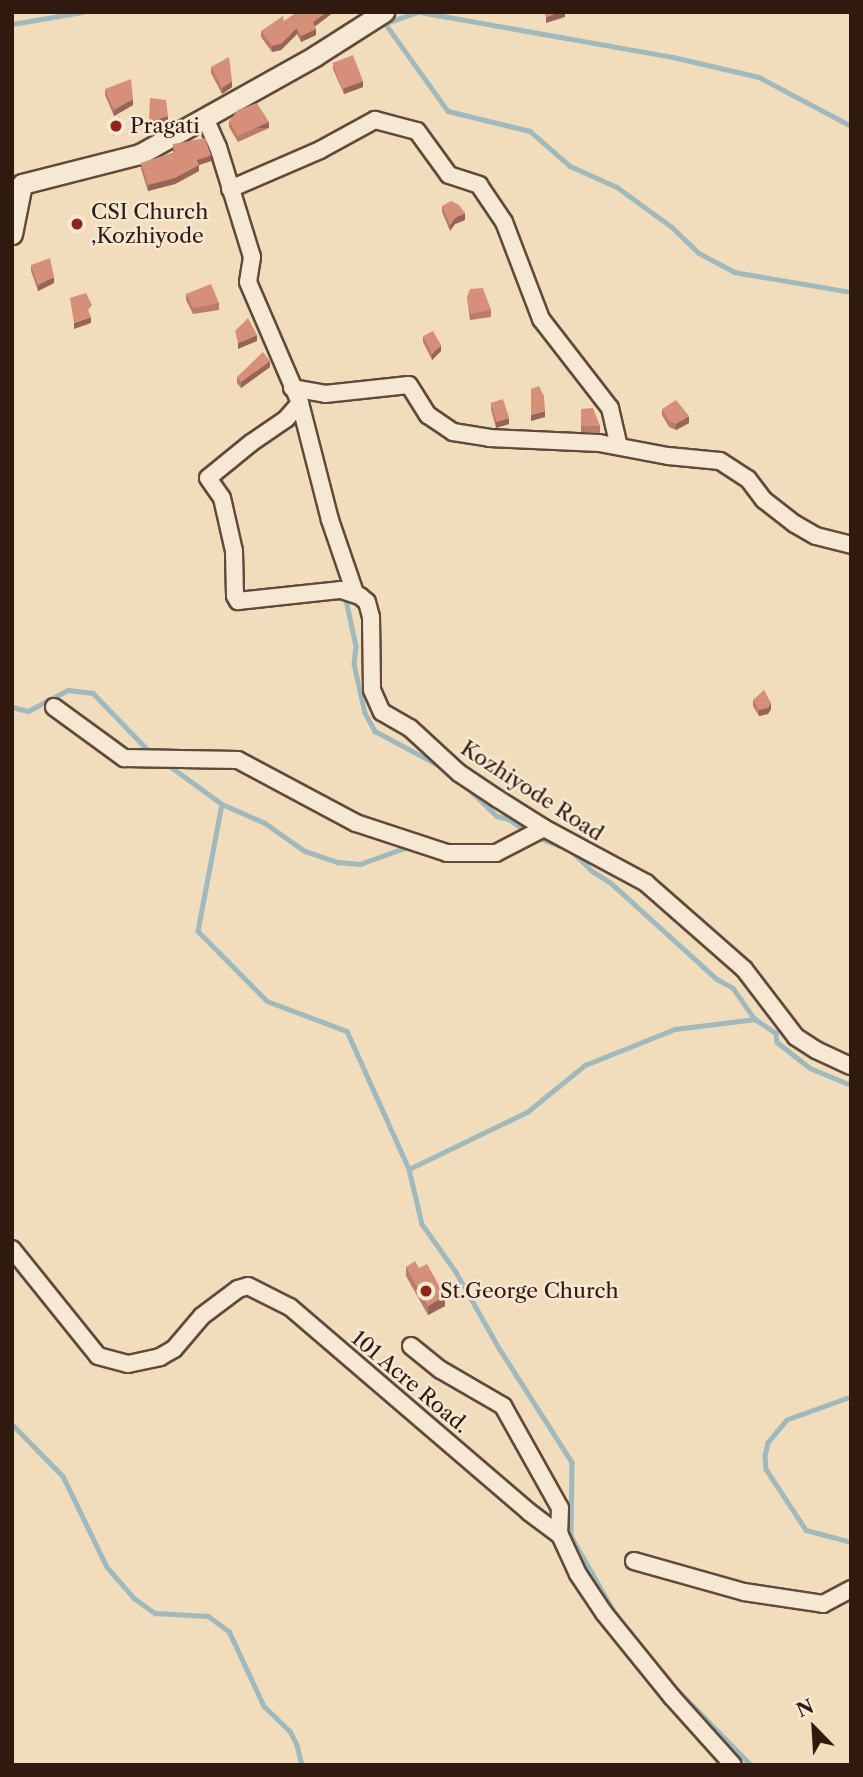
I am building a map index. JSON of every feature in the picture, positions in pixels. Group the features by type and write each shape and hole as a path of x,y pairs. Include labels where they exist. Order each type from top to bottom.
{"street":[{"path":"12,234 22,184 140,154 384,12"},
{"path":"205,118 252,257 248,282 299,407 208,478 222,498 234,551 235,596 238,601 330,591 355,593"},
{"path":"230,189 320,150 375,120 417,131 449,175 480,185 504,222 541,319 610,408 619,446"},
{"path":"296,395 409,385 428,415 453,432 489,438 619,446 728,464 748,479 764,500 795,524 816,536 851,545"},
{"name":"Kozhiyode Road","path":"296,395 330,520 355,593 367,602 371,617 372,690 383,712 410,729 459,773 544,828 646,883 744,969 796,1037 816,1051 851,1066"},
{"path":"54,706 124,758 237,760 356,823 447,853 496,853 544,828"},
{"name":"101 Acre Road.","path":"12,1249 98,1356 128,1364 160,1357 174,1349 202,1316 238,1289 248,1286 290,1307 535,1517 560,1531 578,1574 604,1613 672,1697 733,1765"},
{"path":"411,1346 441,1370 503,1406 561,1508 560,1531"},
{"path":"634,1561 744,1592 823,1604 851,1589"}],"building":[{"path":"297,12 326,12 313,22 316,29 301,36 297,28 281,44 272,46 261,31 283,16 284,21"},
{"path":"544,12 560,12 546,17"},
{"path":"353,55 363,81 342,89 332,63"},
{"path":"229,57 232,81 222,88 211,67"},
{"path":"131,79 133,99 114,110 105,89"},
{"path":"150,98 166,100 168,116 149,121"},
{"path":"257,103 269,122 238,136 229,121 238,110"},
{"name":"Pragati","path":"119,116 124,125 113,133 108,121"},
{"path":"205,138 211,155 197,160 199,165 175,178 148,185 141,163 175,152 173,144"},
{"path":"451,201 459,205 465,213 455,218 450,225 442,206"},
{"path":"50,258 54,277 38,285 31,265"},
{"path":"211,284 219,303 193,308 186,294"},
{"path":"483,288 491,310 470,314 467,297 470,289"},
{"path":"86,293 92,305 88,310 91,317 74,323 70,298"},
{"path":"248,318 257,335 238,343 235,331"},
{"path":"433,331 441,345 432,354 423,336"},
{"path":"263,352 270,361 241,382 237,377"},
{"path":"539,386 544,396 545,411 531,415 531,389"},
{"path":"503,399 509,418 497,422 491,403"},
{"path":"676,400 689,416 676,424 669,421 662,409"},
{"path":"593,408 600,426 581,426 581,409"},
{"path":"764,690 771,703 768,708 759,710 753,700"},
{"name":"St.George Church","path":"415,1261 419,1268 427,1264 445,1296 428,1306 406,1267"}],"waterway":[{"path":"12,24 83,12"},
{"path":"386,23 418,12"},
{"path":"420,12 673,57 759,77 851,126"},
{"path":"385,23 448,111 530,131 570,166 617,187 672,227 699,253 734,272 851,292"},
{"path":"346,600 356,646 354,664 365,713 375,731 442,767"},
{"path":"12,707 28,711 68,690 93,693 151,753"},
{"path":"167,764 222,804 265,823 305,851 337,862 360,864 410,846"},
{"path":"465,785 497,816 509,819 523,829"},
{"path":"222,804 198,931 267,1001 347,1031 409,1169 527,1112 585,1065 675,1029 755,1019"},
{"path":"537,837 571,850 592,871 611,883 717,979 733,988 755,1019 776,1033 777,1042 810,1068 851,1085"},
{"path":"409,1169 422,1224 456,1272 499,1348 572,1462 571,1536 619,1620"},
{"path":"851,1397 787,1420 768,1443 765,1456 766,1469 806,1530 851,1542"},
{"path":"12,1424 63,1476 107,1567 134,1598 155,1613 208,1616 229,1631 264,1706 290,1731 302,1765"},
{"path":"666,1678 751,1765"}],"place":[{"name":"Pragati","path":"116,126"},
{"name":"CSI Church ,Kozhiyode","path":"77,224"},
{"name":"St.George Church","path":"426,1291"}]}
